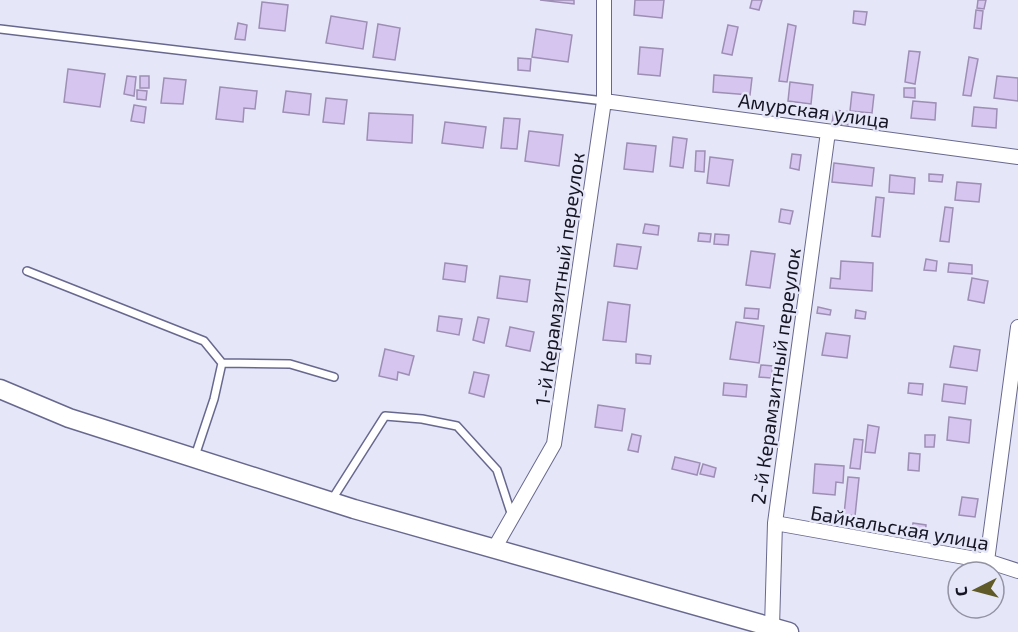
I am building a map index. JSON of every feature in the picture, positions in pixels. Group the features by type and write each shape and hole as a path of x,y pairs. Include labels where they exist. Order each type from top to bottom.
{"street":[{"name":"1-й Керамзитный переулок","path":"494,549 554,444 604,101 604,0"},
{"name":"Амурская улица","path":"604,101 1018,157"},
{"name":"2-й Керамзитный переулок","path":"780,630 775,523 828,132"},
{"path":"987,560 1018,327"},
{"path":"0,389 69,418 330,502 780,630"},
{"name":"Байкальская улица","path":"775,523 981,560"}],"lane":[{"path":"0,29 604,101"},
{"path":"27,272 204,341 222,363 290,364 334,377"},
{"path":"194,458 214,399 222,363"},
{"path":"330,502 385,416 422,419 457,426 497,470 512,516"}],"building":[{"path":"540,0 574,0 574,4"},
{"path":"635,0 664,0 662,18 634,15"},
{"path":"752,0 762,0 759,10 750,8"},
{"path":"978,0 986,0 984,9 977,8"},
{"path":"262,2 288,5 285,31 259,28"},
{"path":"976,10 983,11 981,29 974,28"},
{"path":"854,11 867,12 865,25 853,23"},
{"path":"331,16 367,22 363,49 326,43"},
{"path":"238,23 247,25 245,40 235,39"},
{"path":"378,24 400,28 395,60 373,57"},
{"path":"788,24 796,26 787,82 779,81"},
{"path":"728,25 738,27 732,55 722,53"},
{"path":"536,29 572,35 568,62 532,57"},
{"path":"640,47 663,49 660,76 638,74"},
{"path":"909,51 920,52 915,84 905,82"},
{"path":"969,57 978,59 971,96 963,95"},
{"path":"518,58 531,59 530,71 518,70"},
{"path":"68,69 105,74 100,107 64,102"},
{"path":"714,75 752,78 750,95 713,92"},
{"path":"127,76 136,77 134,96 124,94"},
{"path":"140,76 149,76 149,88 140,88"},
{"path":"997,76 1018,78 1018,101 994,98"},
{"path":"164,78 186,80 183,104 161,103"},
{"path":"790,82 813,85 811,104 788,101"},
{"path":"220,87 257,91 255,109 244,108 243,122 216,119"},
{"path":"904,88 915,88 915,98 904,97"},
{"path":"137,90 147,91 146,100 137,99"},
{"path":"286,91 311,94 309,115 283,112"},
{"path":"852,92 874,95 872,113 850,111"},
{"path":"326,98 347,100 344,124 323,122"},
{"path":"913,101 936,103 935,120 911,118"},
{"path":"134,105 146,107 144,123 131,121"},
{"path":"974,107 997,109 996,128 972,126"},
{"path":"834,110 850,112 848,125 832,123"},
{"path":"369,113 413,115 412,143 367,140"},
{"path":"504,118 520,119 517,149 501,148"},
{"path":"445,122 486,127 483,148 442,143"},
{"path":"529,131 563,135 559,166 525,161"},
{"path":"673,137 687,139 683,168 670,166"},
{"path":"627,143 656,146 653,172 624,169"},
{"path":"696,151 705,151 704,172 695,171"},
{"path":"792,154 801,155 799,170 790,168"},
{"path":"710,157 733,160 729,186 707,183"},
{"path":"834,163 874,168 872,186 832,182"},
{"path":"929,174 943,175 942,182 929,181"},
{"path":"890,175 915,178 914,194 889,192"},
{"path":"957,182 981,184 979,202 955,200"},
{"path":"876,197 884,198 880,237 872,236"},
{"path":"945,207 953,208 949,242 940,241"},
{"path":"781,209 793,211 790,224 779,222"},
{"path":"645,224 659,226 658,235 643,233"},
{"path":"699,233 711,234 710,242 698,241"},
{"path":"715,234 729,235 728,245 714,244"},
{"path":"617,244 641,247 637,269 614,266"},
{"path":"751,251 775,254 770,288 746,285"},
{"path":"926,259 937,261 936,271 924,270"},
{"path":"841,261 873,263 872,291 830,288 831,278 840,279"},
{"path":"445,263 467,266 465,282 443,279"},
{"path":"949,263 972,265 972,274 948,272"},
{"path":"500,276 530,280 527,302 497,298"},
{"path":"972,278 988,281 984,303 968,300"},
{"path":"608,302 630,305 626,342 603,340"},
{"path":"818,307 831,310 830,315 817,313"},
{"path":"745,308 759,309 758,319 744,318"},
{"path":"856,310 866,312 865,319 855,318"},
{"path":"439,316 462,319 459,335 437,331"},
{"path":"478,317 489,319 484,343 473,340"},
{"path":"736,322 764,326 759,363 730,359"},
{"path":"510,327 534,332 530,351 506,346"},
{"path":"826,333 850,336 847,358 822,355"},
{"path":"954,346 980,350 977,371 950,367"},
{"path":"385,349 414,356 409,375 398,372 397,380 379,376"},
{"path":"636,354 651,356 650,364 636,363"},
{"path":"761,365 773,366 771,378 759,377"},
{"path":"474,372 489,375 484,397 469,393"},
{"path":"724,383 747,385 746,397 723,395"},
{"path":"909,383 923,384 922,395 908,393"},
{"path":"944,384 967,387 965,404 942,401"},
{"path":"598,405 625,409 622,431 595,427"},
{"path":"949,417 971,420 969,443 947,440"},
{"path":"868,425 879,427 875,453 865,452"},
{"path":"632,434 641,436 638,452 628,450"},
{"path":"925,435 935,435 934,447 925,447"},
{"path":"854,439 863,440 860,469 850,468"},
{"path":"909,453 920,454 919,471 908,470"},
{"path":"675,457 700,463 697,475 672,469"},
{"path":"703,464 716,468 714,477 700,474"},
{"path":"815,464 844,466 843,483 836,482 835,495 813,493"},
{"path":"848,477 859,478 855,516 844,514"},
{"path":"962,497 978,499 975,517 959,515"},
{"path":"913,523 926,525 925,538 911,536"}]}
